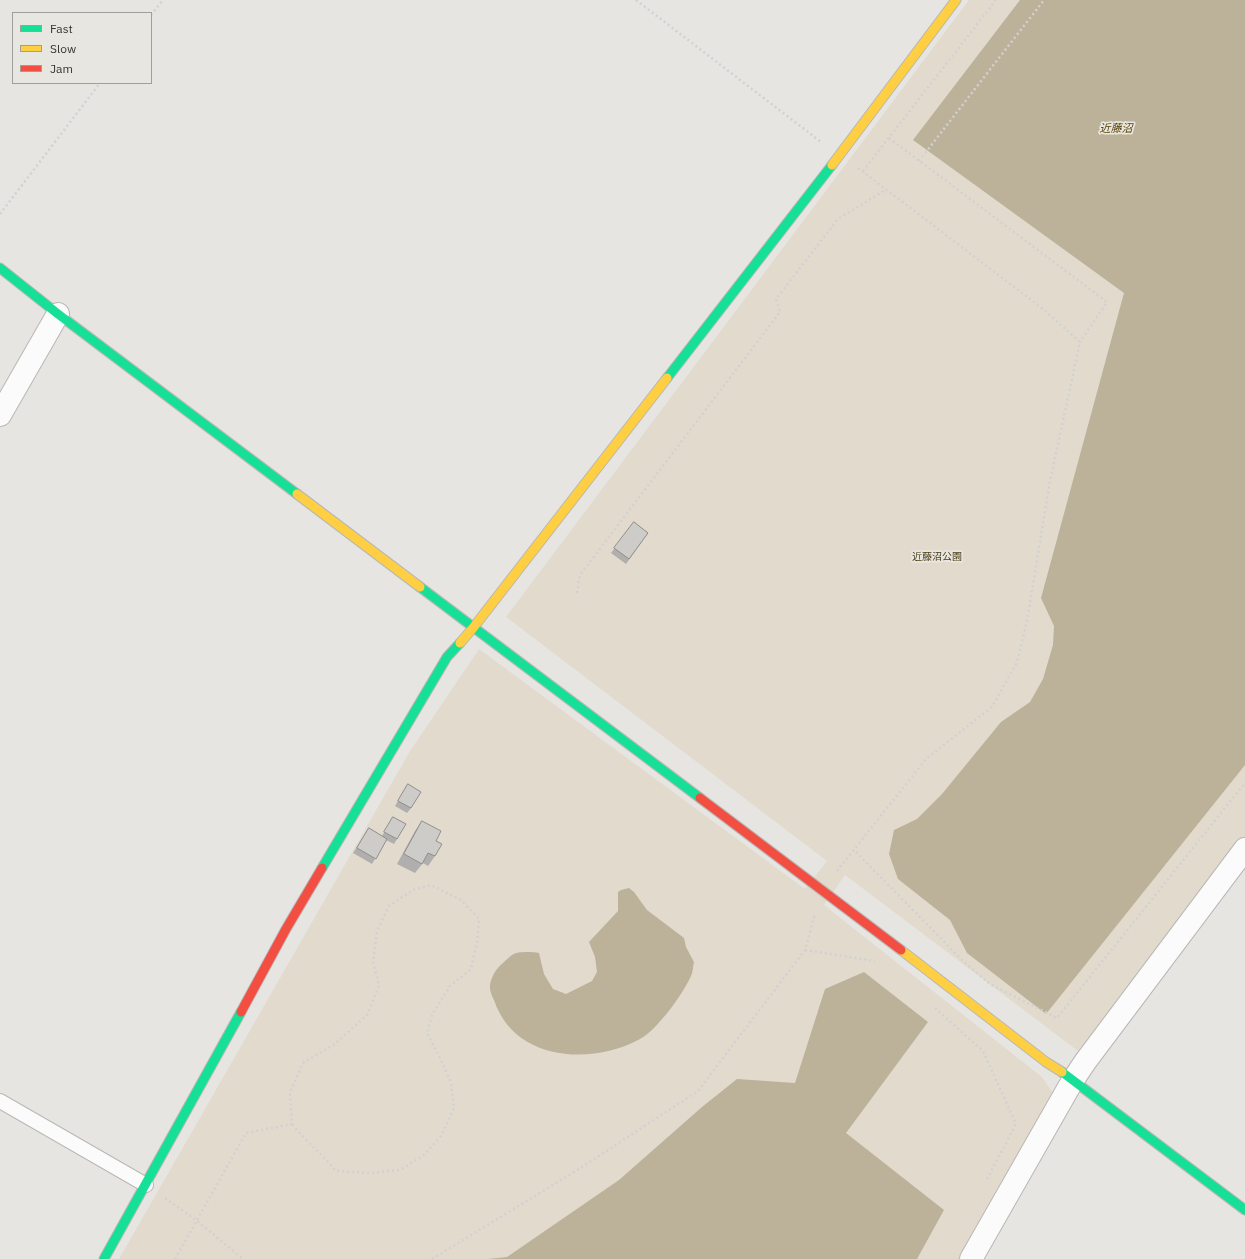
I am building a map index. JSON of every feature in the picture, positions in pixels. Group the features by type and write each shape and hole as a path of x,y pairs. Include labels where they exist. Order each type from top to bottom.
{"street":[{"path":"104,1259 286,929 447,657 473,628 839,156 956,0"},
{"path":"0,268 58,314 473,628 823,890 1039,1057 1073,1080 1245,1210"},
{"path":"0,415 58,314"},
{"path":"971,1259 1073,1080 1085,1062 1245,849"}],"lane":[{"path":"0,1101 146,1185"}],"path":[{"path":"152,15 163,0"},
{"path":"636,0 839,156 863,171 1043,309 1080,342"},
{"path":"863,171 996,0"},
{"path":"919,161 1044,0"},
{"path":"0,214 99,84"},
{"path":"432,1259 580,1169 698,1091 804,950 823,890 926,759 992,707 1017,662 1028,621 1050,481 1080,342 1107,302 889,138"},
{"path":"577,593 580,575 780,312 776,299 838,219 887,189"},
{"path":"856,852 963,961 990,984 1057,1018 1245,782"},
{"path":"431,885 461,900 478,919 477,942 471,969 450,986 432,1015 426,1033 440,1058 451,1083 454,1108 441,1136 424,1155 400,1170 370,1173 336,1171 292,1124 290,1092 303,1063 335,1044 367,1015 379,986 373,962 377,931 390,906 413,890 431,885"},
{"path":"804,950 882,962"},
{"path":"930,1004 983,1051 1016,1124 983,1187"},
{"path":"175,1259 246,1133 292,1124"},
{"path":"146,1185 196,1220 243,1259"}],"green space":[{"name":"近藤沼公園","path":"969,0 1245,0 1245,838 1078,1051 845,875 824,905 1042,1077 1053,1093 959,1259 119,1259 410,751 479,649 805,889 827,861 506,617"}],"water":[{"name":"近藤沼","path":"1020,0 1245,0 1245,765 1046,1014 967,953 950,920 898,879 889,854 894,830 917,819 942,794 1001,722 1030,702 1043,679 1053,645 1054,626 1041,598 1124,293 913,140"},
{"path":"629,888 634,892 647,910 684,938 686,947 694,962 692,974 687,984 669,1011 654,1028 640,1039 620,1048 599,1053 578,1055 556,1052 536,1046 518,1036 504,1020 491,993 491,982 498,968 512,955 525,952 539,953 544,974 553,989 566,994 592,981 597,972 595,957 589,942 618,911 618,892"},
{"path":"864,972 928,1022 846,1133 944,1210 917,1259 488,1259 507,1257 619,1180 702,1107 737,1079 795,1083 825,989"}],"building":[{"path":"634,522 648,533 629,559 614,548"},
{"path":"408,784 421,792 411,808 398,801"},
{"path":"393,817 406,824 397,839 384,832"},
{"path":"422,821 441,831 436,841 442,844 435,856 428,853 422,864 404,854"},
{"path":"369,828 387,839 376,859 357,848"}],"traffic: fast":[{"path":"667,378 832,165"},
{"path":"0,268 58,314 297,494"},
{"path":"420,587 700,798"},
{"path":"322,868 447,657 460,643"},
{"path":"104,1259 241,1012"},
{"path":"1062,1072 1245,1210"}],"traffic: slow":[{"path":"832,165 956,0"},
{"path":"460,643 667,378"},
{"path":"297,494 420,587"},
{"path":"901,950 1046,1062 1062,1072"}],"traffic: jam":[{"path":"700,798 901,950"},
{"path":"241,1012 286,929 322,868"}]}
